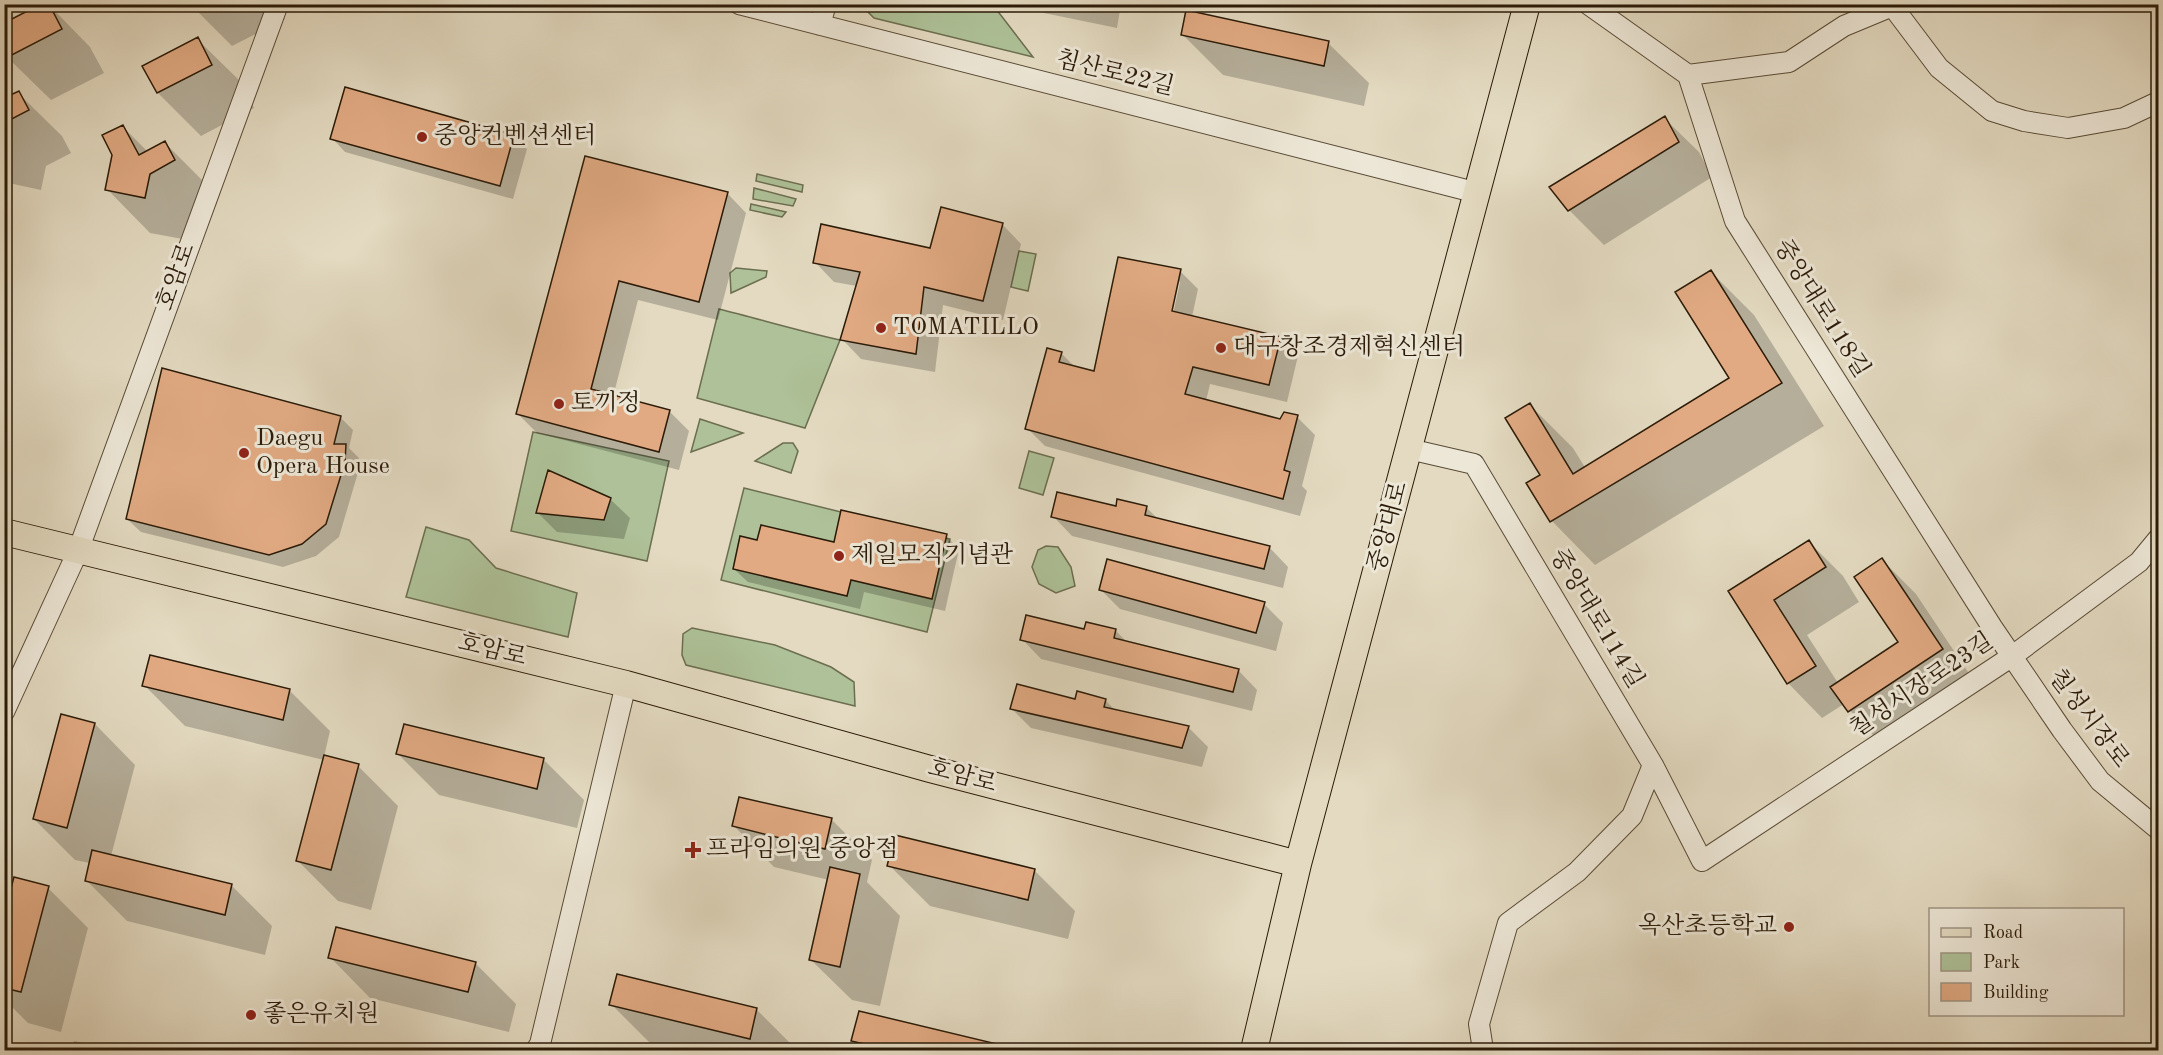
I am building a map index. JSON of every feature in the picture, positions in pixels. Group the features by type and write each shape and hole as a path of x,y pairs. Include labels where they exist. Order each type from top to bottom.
{"main road":[{"name":"중앙대로","path":"1254,1050 1298,864 1527,4"},
{"name":"호암로","path":"4,532 626,684 930,769 1298,864"}],"street":[{"name":"호암로","path":"78,551 278,4"},
{"name":"침산로22길","path":"740,4 1478,193"},
{"path":"820,25 825,4"},
{"path":"1588,4 1688,75 1789,62 1844,26 1895,6 1939,68 1992,111 2024,121 2068,128 2124,118 2158,102"},
{"name":"중앙대로118길","path":"1688,75 1735,221 2011,657"},
{"name":"중앙대로114길","path":"1409,449 1474,464 1653,765 1702,861"},
{"name":"칠성시장로23길","path":"1702,861 2011,657 2139,562 2158,539"},
{"path":"4,712 78,551"},
{"name":"칠성시장로","path":"2011,657 2100,781 2158,829"},
{"path":"536,1050 540,1044 626,684"},
{"path":"1483,1050 1479,1024 1508,923 1577,872 1632,816 1653,765"}],"green space":[{"path":"861,5 993,5 1033,57 874,18"},
{"path":"757,174 803,185 802,192 756,181"},
{"path":"754,188 796,199 793,206 753,199"},
{"path":"751,204 786,212 782,217 750,210"},
{"path":"1019,251 1036,254 1028,291 1011,287"},
{"path":"736,268 767,271 766,277 731,293 730,273"},
{"path":"719,309 840,340 805,428 697,398"},
{"path":"700,419 743,433 691,452"},
{"path":"533,432 669,461 647,561 511,531"},
{"path":"783,443 793,443 798,451 791,473 755,461"},
{"path":"1029,451 1054,458 1043,495 1019,488"},
{"path":"744,488 950,539 927,632 721,580"},
{"path":"426,527 469,540 496,568 577,593 568,637 406,597"},
{"path":"1046,546 1058,547 1071,567 1075,586 1056,593 1039,584 1032,567 1038,550"},
{"path":"692,628 775,645 831,667 854,682 855,706 686,665 682,655 683,634"}],"building":[{"path":"41,4 49,4 62,29 4,59 4,23"},
{"path":"1186,10 1329,41 1324,66 1181,35"},
{"path":"198,37 212,65 157,93 142,66"},
{"name":"중앙컨벤션센터","path":"345,87 514,135 500,186 330,139"},
{"path":"19,91 29,110 4,123 4,98"},
{"path":"1665,116 1679,142 1568,211 1549,187"},
{"path":"123,125 139,155 165,141 175,160 150,174 145,198 105,190 112,155 102,135"},
{"path":"585,156 728,192 699,302 619,281 591,389 670,410 659,452 516,414"},
{"path":"941,207 1003,223 983,301 924,287 916,354 840,340 860,272 813,263 821,224 930,248"},
{"path":"1118,257 1181,269 1172,311 1281,337 1269,385 1193,367 1185,394 1280,419 1284,412 1298,415 1284,470 1290,472 1283,499 1025,429 1047,348 1062,352 1059,362 1094,371"},
{"path":"1711,270 1782,383 1550,522 1526,483 1540,475 1505,418 1530,403 1573,474 1729,378 1675,292"},
{"name":"Daegu Opera House","path":"162,368 341,416 334,444 346,444 345,462 326,524 302,544 269,555 126,519"},
{"path":"548,470 611,498 604,520 536,513"},
{"path":"1057,492 1116,506 1117,499 1147,506 1145,515 1270,546 1264,569 1051,517"},
{"name":"제일모직기념관","path":"841,510 947,534 932,599 851,580 847,596 733,569 740,536 757,540 761,525 834,542"},
{"path":"1809,540 1826,567 1774,600 1816,666 1787,684 1728,591"},
{"path":"1882,558 1943,649 1848,712 1830,687 1898,642 1854,577"},
{"path":"1107,559 1265,602 1256,633 1099,590"},
{"path":"1026,615 1084,629 1086,622 1116,629 1114,638 1239,669 1233,692 1020,640"},
{"path":"150,655 290,689 283,720 142,686"},
{"path":"1017,684 1075,699 1077,691 1106,699 1104,707 1189,726 1182,748 1010,709"},
{"path":"61,714 95,723 67,828 33,819"},
{"path":"404,724 544,758 537,789 396,754"},
{"path":"324,755 359,764 331,870 296,861"},
{"path":"739,797 832,818 825,849 732,826"},
{"path":"895,835 1035,869 1028,900 887,866"},
{"path":"92,850 232,884 225,915 85,881"},
{"path":"830,867 860,874 840,967 809,960"},
{"path":"14,877 49,886 21,992 4,988 4,914"},
{"path":"336,927 476,962 468,992 328,958"},
{"path":"617,974 757,1008 750,1039 609,1005"},
{"path":"859,1011 1001,1045 1000,1050 891,1050 851,1041"}],"place":[{"name":"중앙컨벤션센터","path":"422,137"},
{"name":"TOMATILLO","path":"881,328"},
{"name":"대구창조경제혁신센터","path":"1221,348"},
{"name":"토끼정","path":"559,404"},
{"name":"Daegu Opera House","path":"244,453"},
{"name":"제일모직기념관","path":"839,556"},
{"name":"프라임의원 중앙점","path":"693,850"},
{"name":"옥산초등학교","path":"1789,927"},
{"name":"좋은유치원","path":"251,1015"}]}
